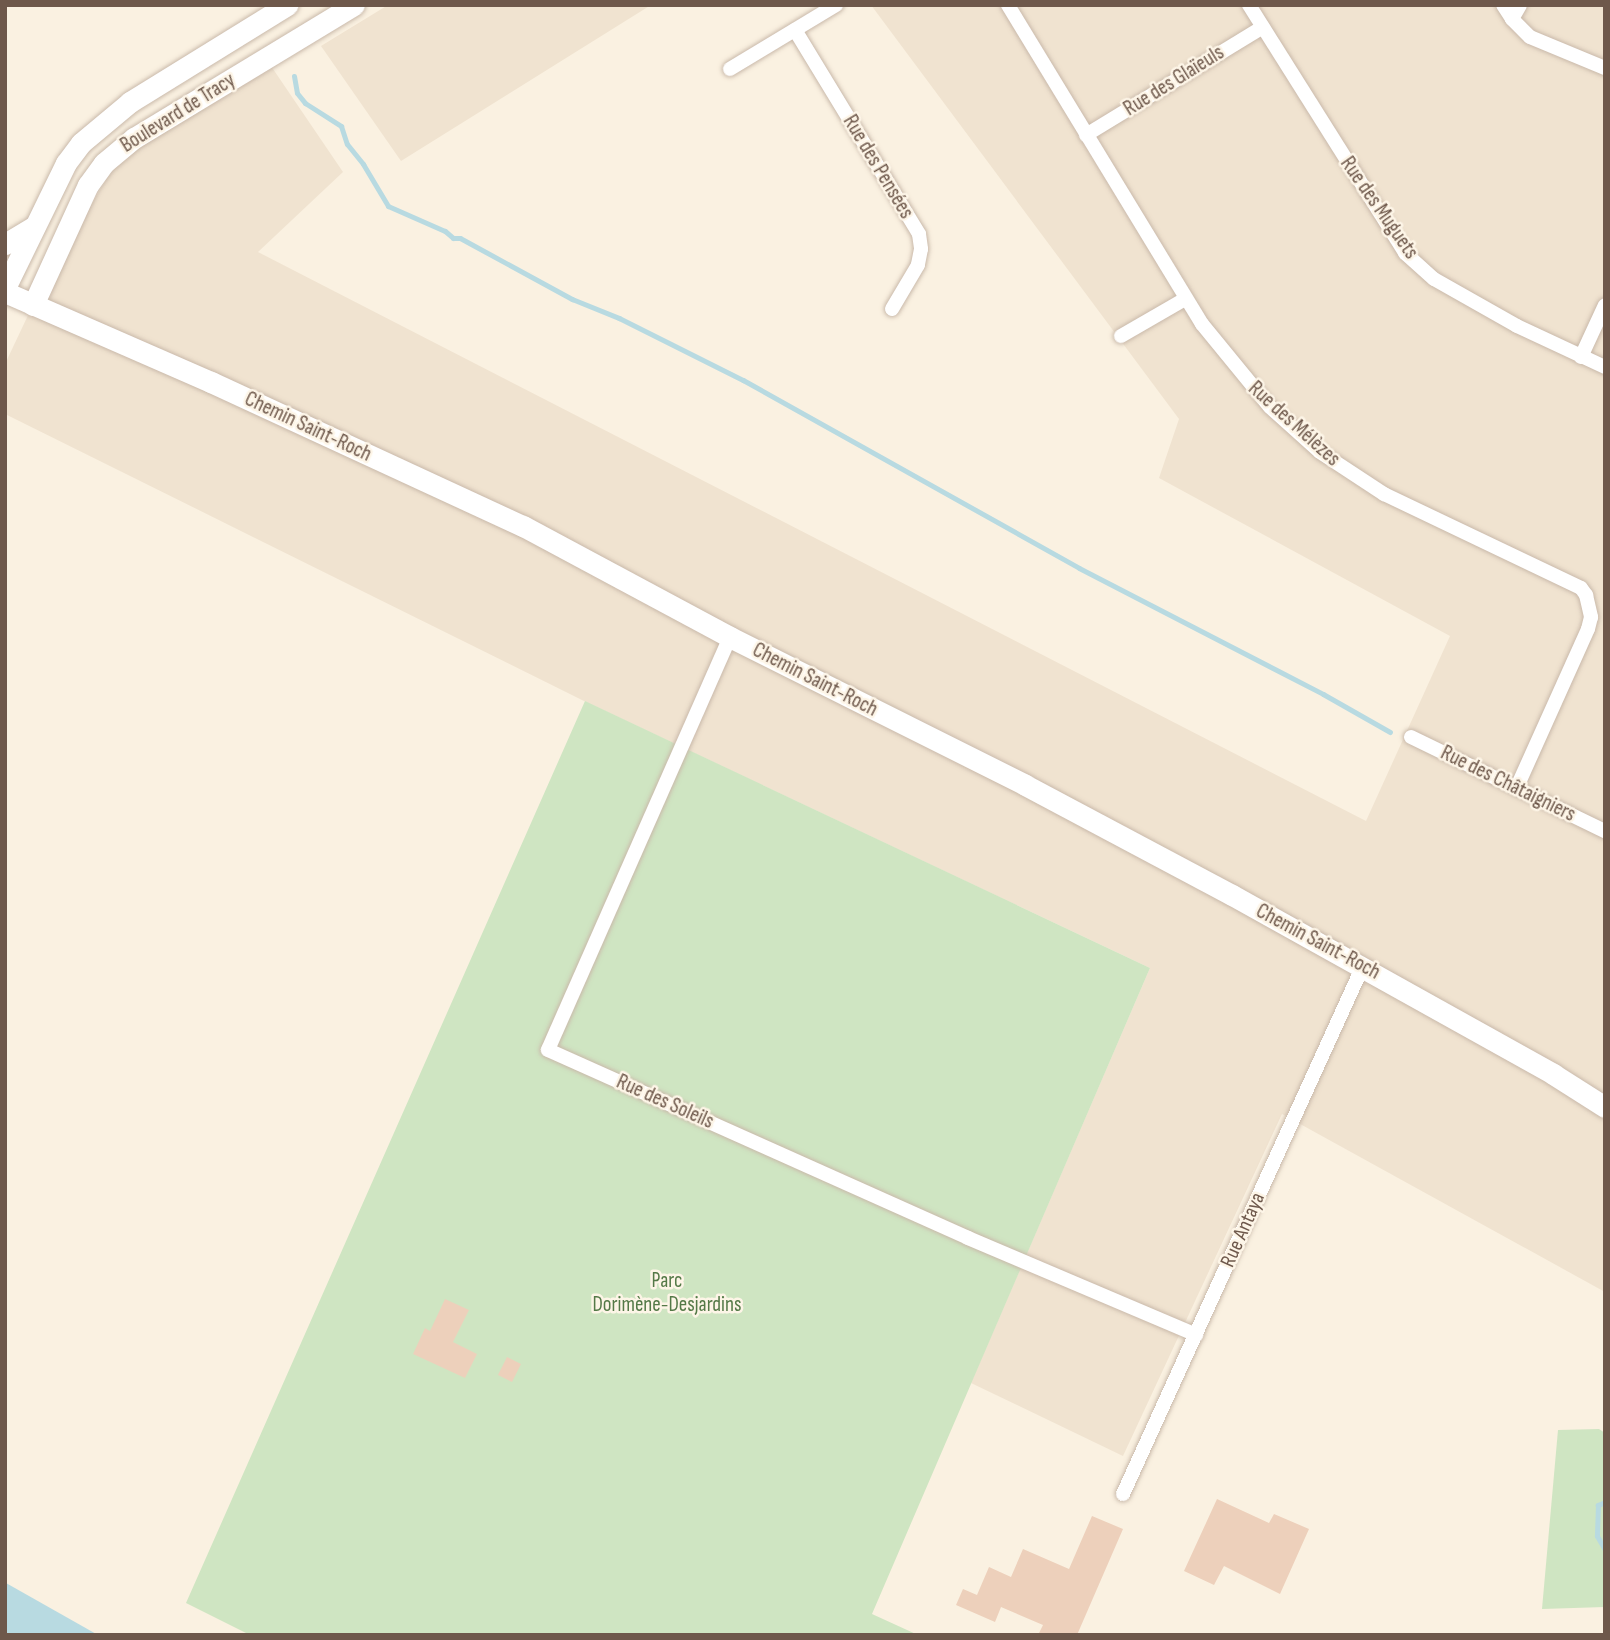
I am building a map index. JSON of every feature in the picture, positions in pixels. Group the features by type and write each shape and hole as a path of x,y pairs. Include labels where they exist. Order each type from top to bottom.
{"main road":[{"name":"Boulevard de Tracy","path":"5,290 66,163 81,143 130,102 287,5"},
{"name":"Boulevard de Tracy","path":"33,305 96,172 134,138 354,5"},
{"path":"267,18 287,46"},
{"path":"5,244 35,226"},
{"name":"Chemin Saint-Roch","path":"5,290 511,520 730,637 946,748 1025,785 1363,966 1553,1074 1605,1107"}],"street":[{"path":"730,69 836,5"},
{"name":"Rue des Mélèzes","path":"1008,5 1185,299 1250,386 1320,452 1394,499 1581,588 1586,596 1591,617 1588,629 1517,789"},
{"name":"Rue des Muguets","path":"1249,5 1405,253 1434,279 1517,326 1605,367"},
{"path":"1503,5 1512,19 1530,37 1605,68"},
{"path":"1512,19 1520,5"},
{"name":"Rue des Glaïeuls","path":"1086,135 1263,27"},
{"name":"Rue des Pensées","path":"795,30 919,234 921,250 918,265 912,280 892,309"},
{"path":"1121,336 1185,299"},
{"path":"1581,357 1605,305"},
{"name":"Rue des Soleils","path":"730,637 548,1050 968,1238 1196,1335"},
{"name":"Rue des Châtaigniers","path":"1411,737 1605,831"},
{"name":"Rue Antaya","path":"1122,1494 1363,966"}],"shaded area":[{"path":"388,5 651,5 401,161 321,46"},
{"path":"871,5 1605,5 1605,1292 1282,1114 1123,1456 971,1383 1150,968 584,701 5,414 5,364 39,292 109,175 141,141 271,66 343,172 258,252 1366,821 1450,636 1159,478 1179,419"}],"green space":[{"name":"Parc Dorimène-Desjardins","path":"585,701 1150,968 872,1614 918,1635 250,1635 186,1603"},
{"path":"1599,1429 1605,1433 1605,1607 1542,1609 1558,1430"}],"water":[{"path":"6,1583 98,1635 5,1635"}],"building":[{"path":"445,1299 469,1310 453,1342 477,1354 465,1378 413,1354 425,1328 430,1331"},
{"path":"507,1357 521,1364 512,1382 498,1375"},
{"path":"1217,1499 1269,1523 1274,1514 1309,1529 1280,1594 1224,1566 1214,1585 1184,1571"},
{"path":"1092,1516 1123,1529 1077,1635 1038,1635 1043,1625 1001,1607 995,1622 956,1605 963,1589 977,1595 989,1567 1011,1577 1023,1549 1069,1569"}],"waterway":[{"path":"294,76 297,93 305,103 341,126 347,144 363,164 388,206 445,231 453,238 460,238 572,299 619,318 743,380 1079,568 1323,694 1390,732"},
{"path":"1605,1502 1598,1505 1597,1536 1605,1550"}]}
